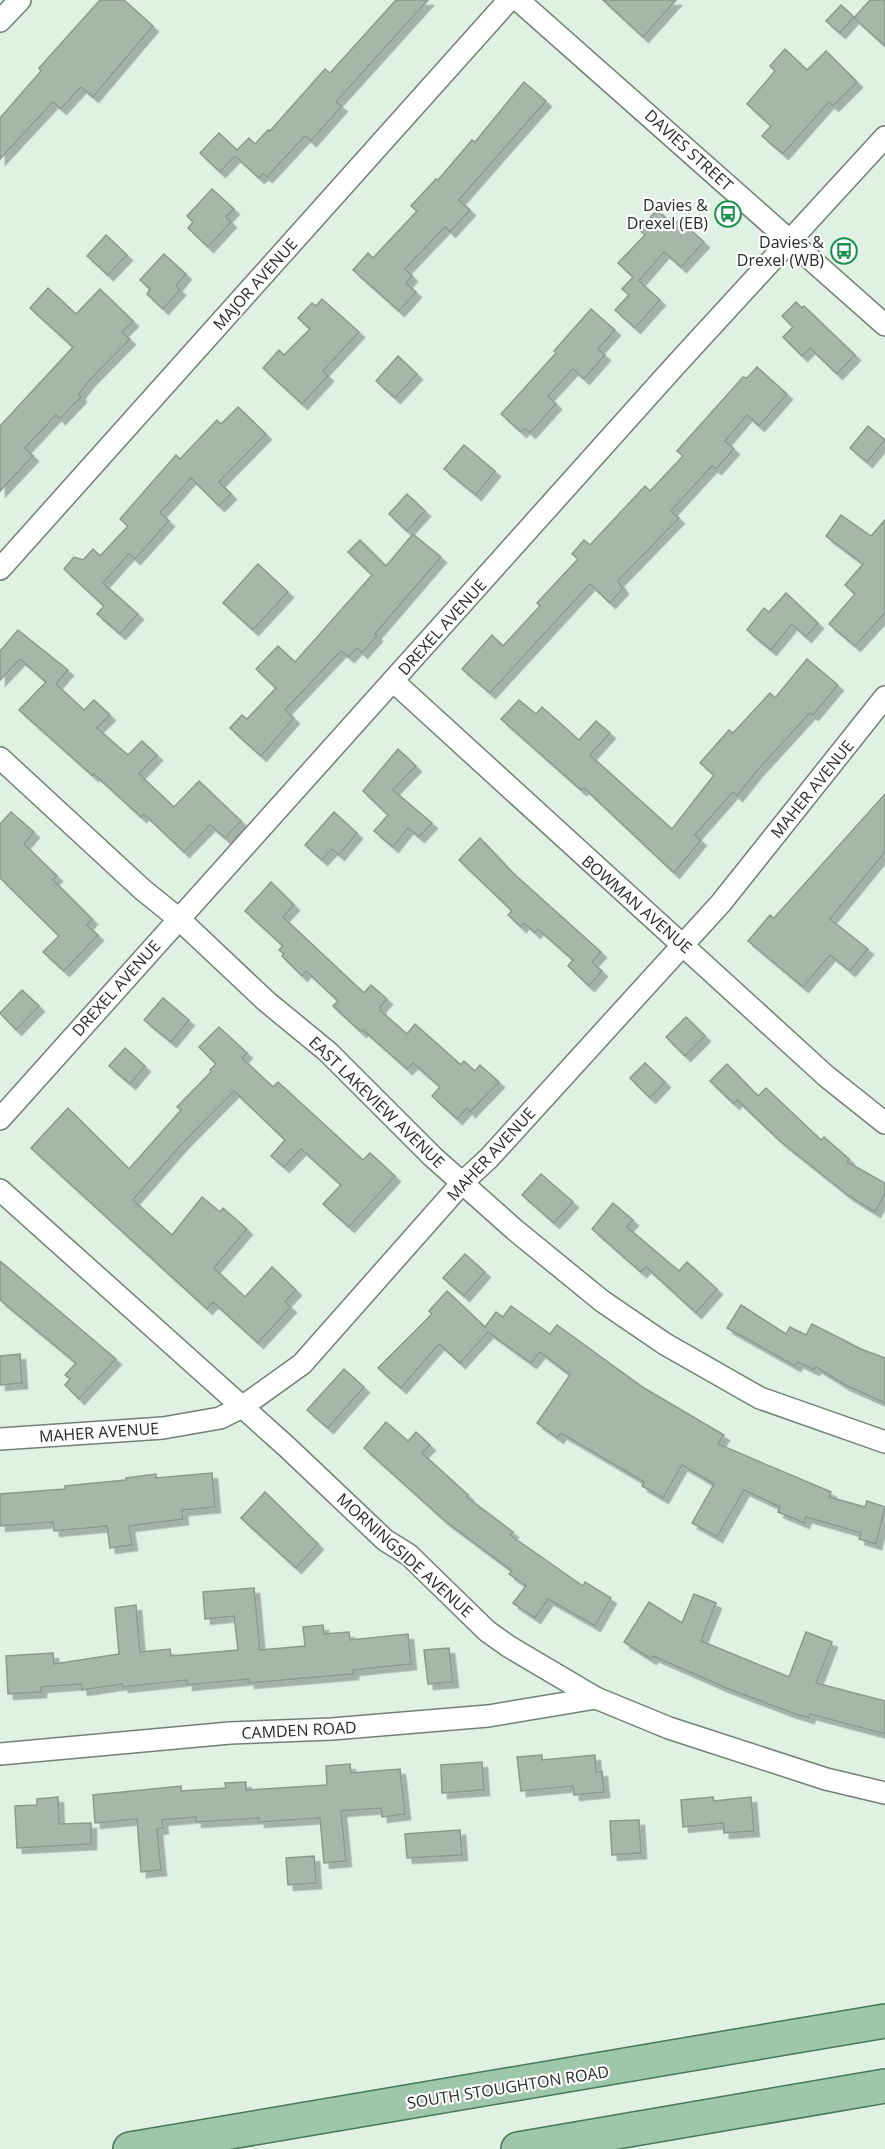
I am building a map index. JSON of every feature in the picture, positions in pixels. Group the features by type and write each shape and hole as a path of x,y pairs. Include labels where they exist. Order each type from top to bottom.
{"main road":[{"name":"SOUTH STOUGHTON ROAD","path":"130,2149 651,2063 885,2021"},
{"path":"518,2149 885,2086"}],"street":[{"path":"0,21 20,0"},
{"name":"MAJOR AVENUE","path":"0,569 510,0"},
{"name":"DAVIES STREET","path":"518,0 885,325"},
{"name":"DREXEL AVENUE","path":"0,1119 673,368 749,289 790,239 885,137"},
{"name":"BOWMAN AVENUE","path":"393,681 608,880 683,944 826,1076 885,1123"},
{"name":"MAHER AVENUE","path":"0,1439 163,1428 220,1418 242,1407 302,1364 463,1182 489,1158 721,903 885,698"},
{"name":"EAST LAKEVIEW AVENUE","path":"0,758 143,890 179,919 266,1001 328,1052 424,1148 515,1230 602,1300 665,1344 760,1398 885,1442"},
{"name":"MORNINGSIDE AVENUE","path":"0,1190 242,1407 385,1540 409,1556 487,1630 552,1673 596,1698 669,1728 826,1779 885,1793"},
{"name":"CAMDEN ROAD","path":"0,1754 230,1733 332,1729 488,1716 596,1698"}],"building":[{"path":"100,0 124,0 153,26 93,97 81,87 61,109 53,102 0,159 0,118 41,71 39,68"},
{"path":"396,0 428,0 336,102 342,106 311,141 305,136 267,177 263,174 259,178 235,156 220,172 200,153 219,133 237,150 249,138 255,144 268,130 270,131 325,69 330,73"},
{"path":"603,0 676,0 643,37"},
{"path":"870,0 885,0 885,46 854,18"},
{"path":"841,5 854,17 840,33 826,21"},
{"path":"785,49 807,70 826,51 857,82 833,106 829,102 783,154 762,136 771,126 747,104 775,71 770,66"},
{"path":"524,82 546,101 459,200 470,210 450,232 445,227 405,269 412,276 406,283 416,292 399,311 353,270 368,253 373,258 417,211 411,206 436,179 438,180 472,140 475,142"},
{"path":"212,189 234,209 226,217 231,222 208,247 188,228 193,222 187,216"},
{"path":"657,210 674,225 679,220 704,242 681,267 664,252 639,281 660,300 635,328 615,310 629,295 622,289 633,277 618,263 645,235 639,230"},
{"path":"106,235 127,255 108,275 87,256"},
{"path":"164,254 186,274 176,286 180,290 163,309 147,294 150,289 140,280"},
{"path":"48,288 76,314 100,289 133,321 122,332 130,339 89,381 79,394 81,397 60,419 56,415 25,448 33,456 0,491 0,426 73,347 30,308"},
{"path":"322,299 359,332 323,371 328,376 302,404 263,368 279,350 284,355 310,329 298,318 312,303 316,306"},
{"path":"796,302 802,308 804,306 855,355 837,374 810,348 802,356 783,337 793,327 782,316"},
{"path":"591,309 615,330 598,349 605,355 584,379 573,369 548,396 556,404 530,433 525,428 521,432 501,414 556,353 554,351"},
{"path":"398,356 417,374 395,398 376,381"},
{"path":"757,367 787,394 759,426 747,415 725,441 734,449 716,469 712,466 671,511 679,518 618,581 623,589 610,603 590,584 490,693 462,669 492,635 503,646 540,606 537,603 578,559 572,554 584,540 590,545 645,486 650,491 683,456 677,451 743,377 747,378"},
{"path":"238,407 266,434 219,482 231,494 219,506 191,478 160,513 169,521 135,559 129,554 103,583 138,614 120,634 97,614 104,606 64,569 74,557 83,560 93,549 100,556 128,526 120,519 176,455 180,459 217,420 221,424"},
{"path":"868,426 885,440 867,462 850,448"},
{"path":"464,445 495,471 476,495 444,469"},
{"path":"407,494 425,511 407,531 389,514"},
{"path":"841,515 871,536 885,520 885,613 855,646 829,624 855,594 845,585 863,564 826,536"},
{"path":"413,534 441,557 375,634 377,636 362,653 357,648 349,657 341,651 285,710 294,718 261,756 230,728 242,715 247,719 276,688 256,669 278,646 295,662 372,575 348,552 360,540 386,566"},
{"path":"258,564 288,592 253,630 223,603"},
{"path":"786,593 818,623 806,637 792,624 771,650 747,630 764,608 769,612"},
{"path":"18,630 68,670 56,684 84,710 94,700 110,715 97,728 128,755 142,741 157,755 139,774 174,807 199,781 241,821 225,838 210,825 184,852 144,814 141,817 94,774 93,776 19,710 46,682 20,659 0,680 0,651"},
{"path":"807,659 838,685 813,715 810,713 756,772 737,796 733,792 695,835 701,840 674,873 584,788 581,790 501,719 519,700 536,714 542,707 579,740 596,721 610,733 590,755 672,829 714,775 700,763 729,730 733,733 770,693 775,698"},
{"path":"398,749 416,766 393,790 432,823 419,837 408,828 393,847 374,831 388,815 363,791"},
{"path":"885,794 885,852 830,919 868,949 850,971 830,955 803,987 748,941 770,915 774,918"},
{"path":"11,812 34,832 24,844 57,876 53,880 92,919 87,925 98,935 64,971 43,952 59,936 0,878 0,824"},
{"path":"334,812 357,833 339,855 332,849 322,860 305,845"},
{"path":"480,838 513,873 601,952 592,962 602,971 589,986 568,966 573,960 538,929 535,933 524,923 521,927 508,915 512,911 459,860"},
{"path":"271,882 294,905 283,917 364,993 371,985 387,999 380,1007 381,1011 407,1034 415,1024 461,1065 464,1061 475,1071 480,1065 499,1082 470,1112 467,1108 457,1119 432,1096 440,1087 413,1063 407,1069 363,1030 361,1032 333,1006 338,1001 306,971 302,976 282,956 284,954 279,950 283,946 245,911"},
{"path":"22,990 39,1006 16,1030 0,1013"},
{"path":"163,998 189,1020 171,1042 144,1020"},
{"path":"686,1017 705,1036 685,1056 666,1037"},
{"path":"219,1027 247,1053 242,1058 273,1087 278,1082 363,1160 370,1153 395,1176 349,1227 323,1204 341,1185 301,1149 284,1167 271,1156 285,1140 234,1091 181,1145 133,1200 172,1235 202,1197 220,1212 223,1208 247,1229 214,1268 245,1297 272,1267 296,1290 285,1302 291,1307 258,1343 213,1302 207,1309 31,1148 68,1108 129,1169 181,1110 177,1107 211,1072 210,1070 216,1064 199,1047"},
{"path":"125,1048 145,1066 130,1084 109,1066"},
{"path":"645,1063 665,1082 650,1098 630,1078"},
{"path":"727,1064 758,1096 766,1088 821,1140 824,1137 849,1159 847,1162 885,1183 885,1194 875,1212 849,1196 780,1141 737,1100 734,1104 710,1081"},
{"path":"541,1174 573,1202 554,1223 522,1195"},
{"path":"613,1203 633,1220 627,1227 679,1271 687,1262 717,1289 696,1313 646,1267 641,1272 592,1229"},
{"path":"465,1254 485,1272 464,1296 443,1278"},
{"path":"0,1261 116,1359 79,1399 65,1385 70,1379 65,1375 76,1363 0,1300"},
{"path":"447,1291 485,1327 496,1312 503,1317 511,1306 550,1334 557,1325 644,1388 724,1435 718,1444 831,1492 829,1497 865,1507 867,1501 885,1507 876,1544 859,1539 861,1533 806,1517 804,1523 778,1512 780,1507 744,1490 717,1537 692,1523 714,1484 682,1465 663,1498 642,1486 644,1482 561,1433 558,1438 537,1423 570,1375 540,1352 531,1363 488,1332 460,1363 439,1344 401,1388 378,1368 432,1314 429,1311"},
{"path":"741,1305 786,1334 790,1327 806,1335 812,1324 861,1349 885,1358 885,1403 845,1385 816,1367 814,1370 798,1362 795,1366 727,1328"},
{"path":"20,1354 22,1383 0,1385 0,1356"},
{"path":"344,1369 364,1387 328,1428 307,1410"},
{"path":"386,1422 408,1441 416,1432 430,1445 422,1453 468,1495 467,1497 513,1532 510,1535 583,1586 585,1582 611,1598 595,1626 548,1599 535,1618 513,1603 526,1586 509,1574 512,1571 445,1521 364,1448"},
{"path":"212,1473 215,1507 182,1510 183,1519 129,1526 132,1545 110,1548 107,1526 54,1531 53,1522 0,1526 0,1494 65,1489 65,1486 126,1480 126,1478 156,1474 156,1478"},
{"path":"265,1492 318,1544 296,1568 241,1518"},
{"path":"254,1588 260,1650 305,1646 303,1627 323,1625 324,1634 349,1632 350,1640 408,1634 411,1664 353,1670 353,1674 249,1683 249,1679 187,1685 187,1680 123,1687 122,1684 82,1690 81,1684 41,1687 41,1692 8,1694 6,1656 53,1653 54,1664 119,1654 115,1608 136,1605 140,1652 170,1649 171,1656 238,1650 234,1616 205,1619 203,1592"},
{"path":"694,1594 716,1603 701,1641 789,1677 806,1632 832,1642 816,1683 885,1701 885,1734 810,1714 809,1718 792,1713 726,1688 653,1656 651,1659 624,1642 649,1602 682,1623"},
{"path":"449,1648 453,1682 428,1684 424,1650"},
{"path":"542,1755 542,1760 595,1755 596,1772 602,1771 604,1792 574,1795 573,1786 521,1791 517,1757"},
{"path":"482,1762 484,1790 442,1793 441,1765"},
{"path":"350,1764 351,1773 400,1769 405,1814 382,1817 381,1808 341,1811 346,1861 324,1863 320,1818 259,1822 259,1818 196,1822 196,1817 162,1820 163,1828 157,1829 161,1870 141,1872 137,1819 95,1823 93,1795 181,1786 181,1791 226,1788 225,1783 246,1782 246,1790 327,1785 326,1766"},
{"path":"58,1797 59,1824 91,1823 91,1844 17,1848 15,1806 37,1805 37,1799"},
{"path":"713,1797 714,1801 751,1797 754,1831 724,1833 723,1823 683,1827 681,1800"},
{"path":"639,1820 641,1853 612,1855 610,1821"},
{"path":"460,1830 462,1855 407,1858 405,1834"},
{"path":"314,1856 316,1883 288,1885 286,1858"}],"place":[{"name":"Davies & Drexel (EB)","path":"728,214"},
{"name":"Davies & Drexel (WB)","path":"844,251"}]}
